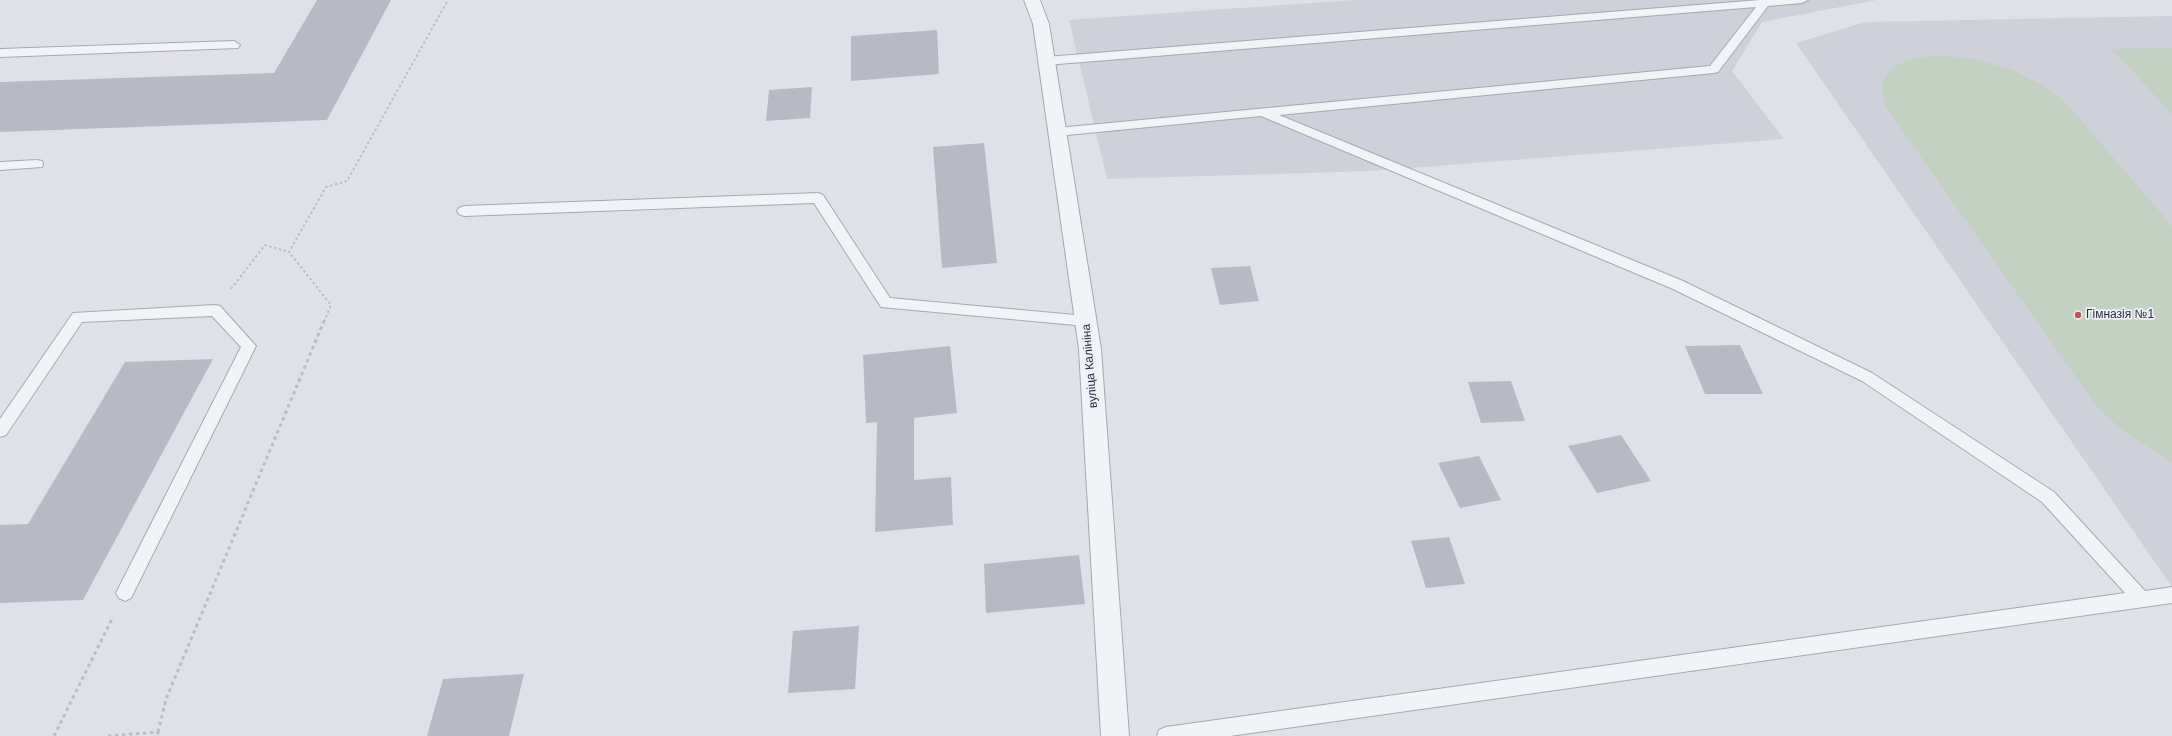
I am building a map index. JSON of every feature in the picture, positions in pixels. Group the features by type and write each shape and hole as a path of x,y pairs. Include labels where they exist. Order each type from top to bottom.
{"street":[{"name":"вуліца Калініна","path":"1032,0 1041,24 1090,357 1115,736"}],"lane":[{"path":"1046,61 1802,0"},
{"path":"1057,132 1714,70 1765,3"},
{"path":"0,53 234,45"},
{"path":"1264,113 1678,286 1867,377 2048,497 2141,598"},
{"path":"0,166 37,164"},
{"path":"464,211 818,198 886,303 1086,322"},
{"path":"0,431 78,317 215,310 249,346 125,593"},
{"path":"1166,736 2141,598 2172,595"}],"path":[{"path":"289,252 326,188 347,181 448,0"},
{"path":"108,736 158,734 166,699 331,305 289,252 265,245 215,310"},
{"path":"54,736 125,593"}],"shaded area":[{"path":"1354,0 1877,0 1762,22 1732,71 1784,139 1371,171 1107,179 1069,20"},
{"name":"Гімназія №1","path":"2172,16 2172,587 1796,43 1865,22"}],"green space":[{"path":"2172,48 2172,114 2112,49"},
{"path":"1936,55 1975,59 2012,70 2044,86 2066,103 2172,226 2172,462 2122,430 2095,404 1886,107 1882,93 1883,82 1889,71 1907,60"}],"building":[{"path":"317,0 391,0 327,120 0,132 0,82 274,73"},
{"path":"937,30 939,74 851,81 851,36"},
{"path":"812,87 810,118 766,121 769,90"},
{"path":"984,143 997,263 942,268 933,147"},
{"path":"1250,266 1259,301 1220,305 1211,268"},
{"path":"1740,345 1763,394 1705,394 1685,346"},
{"path":"950,346 957,413 914,418 914,480 951,477 953,525 875,532 877,422 866,423 863,355"},
{"path":"213,359 83,600 0,603 0,525 28,524 125,362"},
{"path":"1511,381 1525,421 1481,423 1468,382"},
{"path":"1621,435 1651,481 1597,493 1568,446"},
{"path":"1479,456 1501,500 1460,508 1438,463"},
{"path":"1449,537 1465,584 1426,588 1411,541"},
{"path":"1079,555 1085,604 986,613 984,564"},
{"path":"859,626 855,689 788,693 793,631"},
{"path":"524,674 509,736 427,736 443,679"}],"place":[{"name":"Гімназія №1","path":"2078,315"}]}
